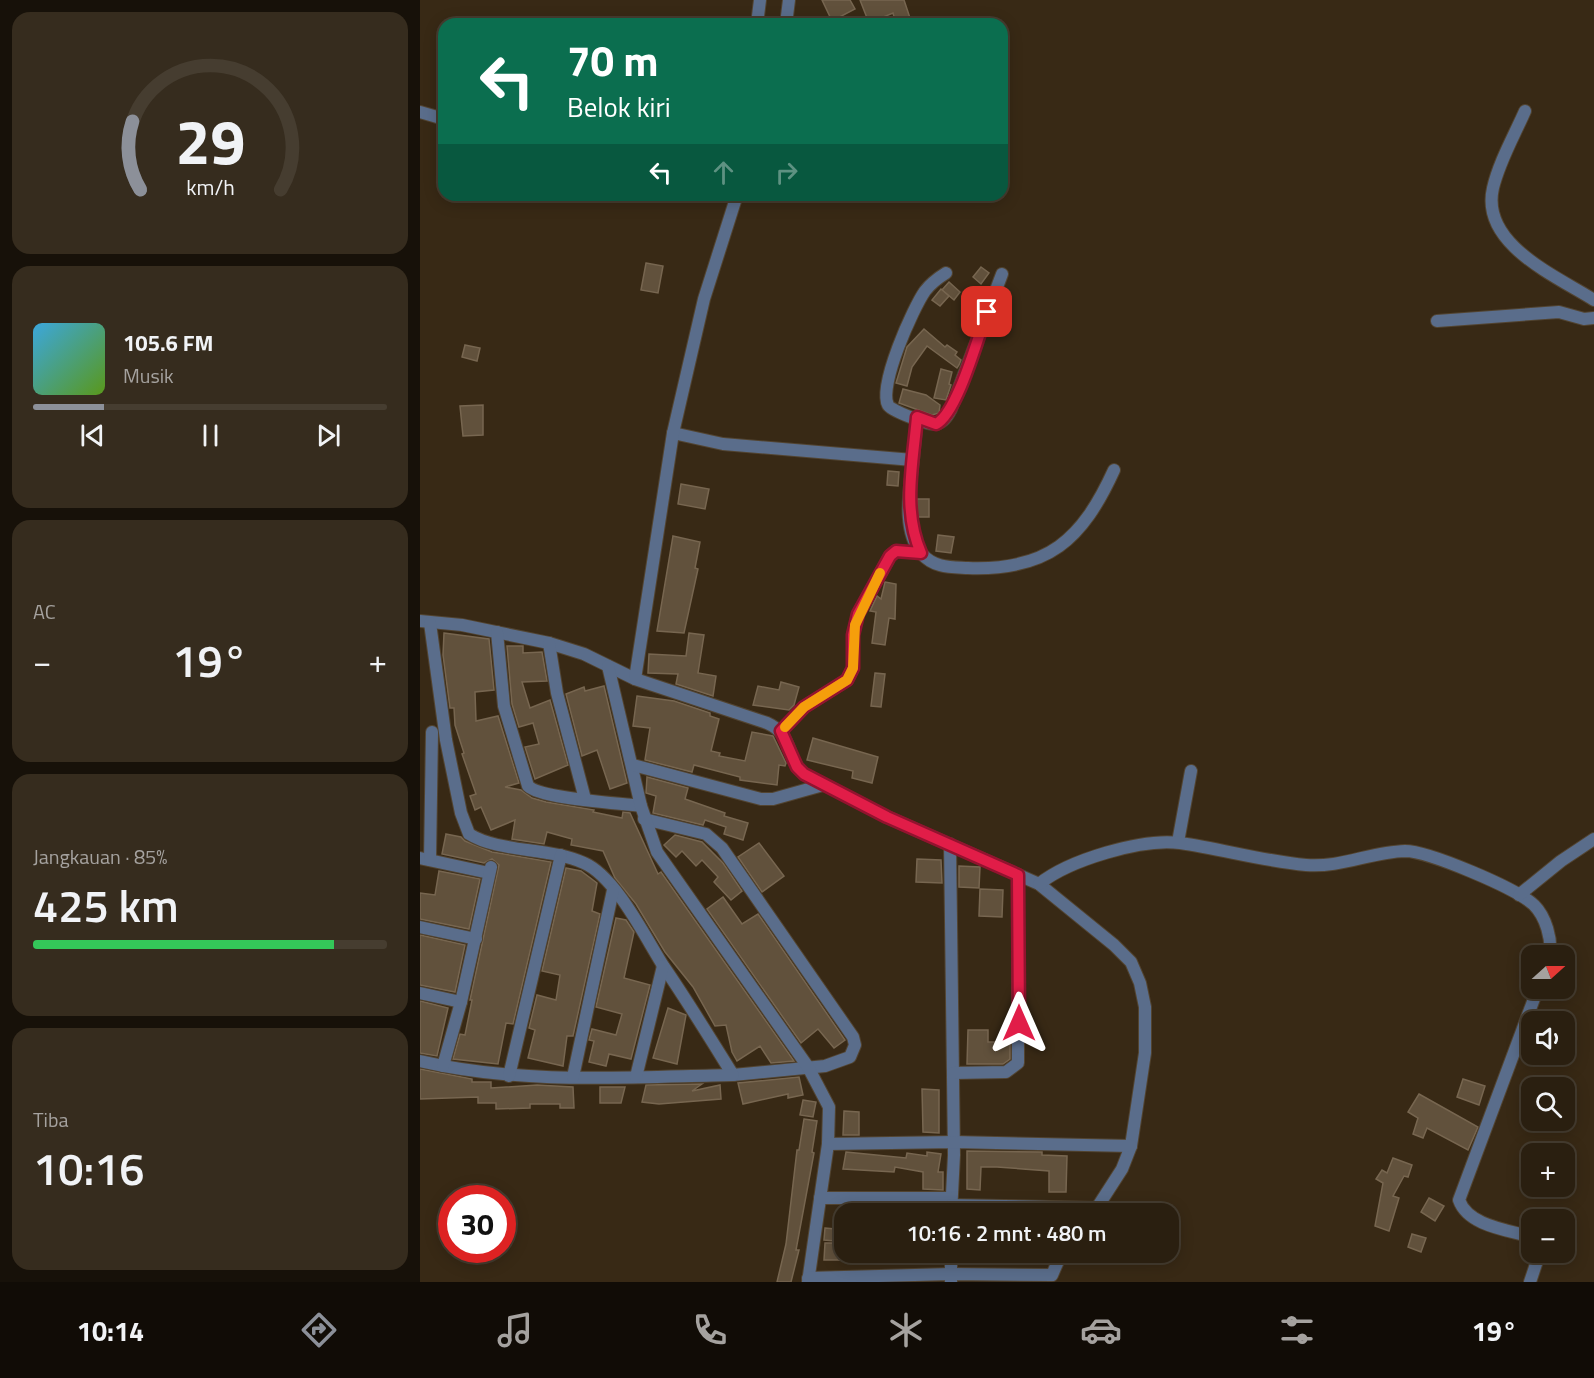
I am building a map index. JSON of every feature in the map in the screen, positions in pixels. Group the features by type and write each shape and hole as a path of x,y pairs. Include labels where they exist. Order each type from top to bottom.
{"street":[{"path":"758,18 760,0"},
{"path":"787,18 789,0"},
{"path":"1525,111 1493,189 1491,209 1495,224 1509,243 1594,300"},
{"path":"420,112 438,117"},
{"path":"635,679 673,433 704,299 735,201"},
{"path":"946,273 935,280 924,292 914,309 890,373 888,405 900,413 936,424 946,417 951,409 1002,274"},
{"path":"1437,321 1559,312 1584,319 1594,318"},
{"path":"917,417 909,506 911,527 921,553 932,562 945,567 999,568 1039,559 1066,541 1088,518 1114,470"},
{"path":"673,433 723,444 913,460"},
{"path":"781,731 804,707 847,680 853,668 853,635 858,614 890,556 896,551 921,553"},
{"path":"733,1075 613,890 590,866 561,855 514,847 469,834 461,813 425,622 497,632 549,643 609,666 635,679 767,723 781,731 800,771 887,817 1039,884 1114,945 1131,962 1140,983 1145,1007 1146,1035 1131,1146 1122,1169 1100,1203"},
{"path":"497,632 504,706 527,783 538,792 640,806"},
{"path":"549,643 557,693 585,799"},
{"path":"609,666 633,765 640,806 657,852 808,1067 829,1107 828,1143 808,1280 1052,1275 1057,1263"},
{"path":"420,725 446,740"},
{"path":"432,732 425,859 490,870 461,1002 443,1066"},
{"path":"633,765 761,799 773,799 823,785"},
{"path":"1178,842 1191,771"},
{"path":"420,1061 509,1076 636,1077 733,1075 825,1066 850,1057 855,1045 853,1037 760,899 716,841 697,832 644,819"},
{"path":"1519,895 1561,861 1594,839"},
{"path":"1039,884 1063,867 1086,859 1140,846 1178,842 1308,865 1353,861 1391,852 1420,853 1519,895 1540,912 1549,945"},
{"path":"950,844 954,1142 951,1203"},
{"path":"509,1076 561,855"},
{"path":"953,1073 1006,1072 1018,1063 1018,875"},
{"path":"573,1077 613,890"},
{"path":"420,927 476,939"},
{"path":"636,1077 663,966"},
{"path":"420,993 461,1002"},
{"path":"1521,1234 1489,1225 1465,1213 1459,1198 1534,999"},
{"path":"828,1143 954,1142 1131,1146"},
{"path":"820,1198 902,1203"},
{"path":"950,1278 951,1263"},
{"path":"1530,1282 1536,1263"}],"building":[{"path":"822,0 850,0 855,9 838,18 831,18"},
{"path":"860,0 904,0 910,18 894,18 893,13 881,18 867,18"},
{"path":"646,263 663,266 658,293 641,290"},
{"path":"981,267 989,273 981,284 973,277"},
{"path":"949,282 960,292 954,300 942,290"},
{"path":"941,289 949,296 940,306 932,300"},
{"path":"924,329 945,347 947,345 957,352 955,355 961,360 959,365 957,368 927,346 912,367 907,386 896,383 907,347"},
{"path":"465,345 480,348 477,361 462,357"},
{"path":"941,369 952,372 946,400 934,398"},
{"path":"903,389 926,395 940,405 939,413 932,415 899,403"},
{"path":"483,405 483,435 463,436 460,406"},
{"path":"888,471 899,472 898,486 887,485"},
{"path":"681,484 709,489 705,509 678,504"},
{"path":"917,499 929,499 929,517 917,517"},
{"path":"938,535 954,537 951,553 936,551"},
{"path":"673,536 700,542 695,568 698,569 684,633 657,631"},
{"path":"885,582 896,584 895,619 889,618 885,645 872,643 876,612 870,611 877,596 881,599"},
{"path":"444,633 489,639 494,690 475,692 476,721 498,716 519,783 505,787 521,790 532,798 546,802 594,810 593,812 622,818 623,812 630,813 658,874 661,872 794,1061 771,1063 760,1046 737,1061 732,1052 726,1025 715,1026 693,987 665,952 636,904 615,878 603,851 571,845 572,839 547,832 544,844 512,839 515,820 491,830 481,807 475,810 470,796 476,794 462,754 464,753 455,725 454,708 450,708 443,655"},
{"path":"689,633 704,635 698,673 716,676 713,696 676,684 678,674 648,673 649,654 686,656"},
{"path":"507,646 523,646 523,653 542,652 547,681 522,682 530,708 550,700 568,765 535,779 525,747 539,744 533,723 519,727 512,704"},
{"path":"875,673 885,674 881,707 871,706"},
{"path":"781,682 799,687 794,705 789,710 753,705 758,686 779,690"},
{"path":"604,686 627,783 610,789 597,750 582,756 566,694 584,687 585,691"},
{"path":"637,696 674,701 710,713 710,716 719,719 711,751 720,753 719,756 745,761 752,732 773,736 786,763 785,766 779,765 777,785 740,780 740,777 694,765 692,772 645,760 650,728 633,726"},
{"path":"813,738 878,757 872,783 852,778 853,771 807,760"},
{"path":"647,777 688,788 685,799 725,813 724,816 748,823 743,840 724,834 726,827 705,820 703,825 653,813 656,796 646,793"},
{"path":"446,834 461,837 465,841 492,852 551,862 513,1024 506,1023 498,1064 453,1059 460,1034 465,1035 472,1000 470,1000 499,865 492,859 484,863 442,854"},
{"path":"675,835 702,842 723,863 742,891 731,900 714,882 718,877 702,860 696,866 682,851 676,857 664,845"},
{"path":"759,843 784,876 762,892 738,857"},
{"path":"917,859 941,860 942,883 916,882"},
{"path":"959,866 980,867 979,888 959,887"},
{"path":"566,868 581,871 597,883 592,911 600,914 573,1036 567,1036 563,1066 528,1058 535,1030 529,1028 537,995 556,1000 560,975 542,971"},
{"path":"439,871 480,879 469,929 420,919 420,893 435,895"},
{"path":"980,889 1003,890 1002,917 979,916"},
{"path":"723,897 742,924 758,914 845,1040 834,1048 818,1029 801,1043 707,909"},
{"path":"616,918 626,920 634,932 624,978 650,985 631,1059 609,1054 606,1066 589,1062 594,1041 589,1040 592,1029 616,1035 622,1014 596,1007"},
{"path":"420,935 465,945 455,992 420,985"},
{"path":"420,1001 448,1008 437,1056 420,1053"},
{"path":"668,1008 686,1015 677,1064 653,1058"},
{"path":"968,1030 988,1030 988,1042 1010,1042 1010,1059 1003,1064 967,1064"},
{"path":"420,1069 472,1079 472,1082 491,1082 491,1088 537,1085 573,1087 574,1108 560,1108 560,1104 530,1104 530,1108 496,1109 496,1103 478,1103 478,1097 420,1099"},
{"path":"799,1077 803,1095 788,1098 788,1094 743,1104 738,1083"},
{"path":"1463,1079 1485,1086 1479,1105 1457,1097"},
{"path":"702,1084 692,1091 720,1085 721,1099 659,1104 642,1102 646,1085"},
{"path":"600,1087 625,1087 621,1103 600,1103"},
{"path":"922,1089 939,1090 939,1133 923,1132"},
{"path":"1419,1094 1478,1127 1468,1150 1427,1128 1423,1138 1413,1134 1418,1118 1408,1112"},
{"path":"803,1100 816,1102 813,1117 800,1115"},
{"path":"844,1111 859,1112 859,1135 843,1135"},
{"path":"804,1119 817,1121 812,1152 814,1153 796,1250 799,1250 791,1282 777,1282 786,1244 797,1150 799,1150"},
{"path":"967,1151 1042,1152 1042,1155 1067,1156 1066,1192 1049,1192 1049,1171 997,1167 981,1167 980,1190 967,1189"},
{"path":"846,1152 906,1158 907,1153 927,1156 927,1152 941,1154 938,1172 943,1172 943,1190 923,1189 923,1172 895,1167 894,1172 843,1169"},
{"path":"1393,1158 1412,1165 1408,1177 1404,1176 1393,1196 1399,1198 1389,1231 1375,1226 1383,1183 1376,1179 1382,1170 1387,1173"},
{"path":"1429,1198 1444,1206 1435,1221 1421,1212"},
{"path":"825,1228 834,1229 834,1241 824,1240"},
{"path":"1412,1234 1426,1238 1421,1252 1408,1247"},
{"path":"825,1243 834,1243 834,1260 824,1260"}],"slow traffic":[{"path":"785,727 804,707 842,686 852,673 853,635 858,614 880,573"}],"route":[{"path":"987,312 957,396 946,417 936,424 917,417 909,506 911,527 921,553 896,551 890,556 858,614 853,635 852,673 842,686 804,707 781,731 797,767 804,774 887,817 1018,875 1019,1023"}]}
